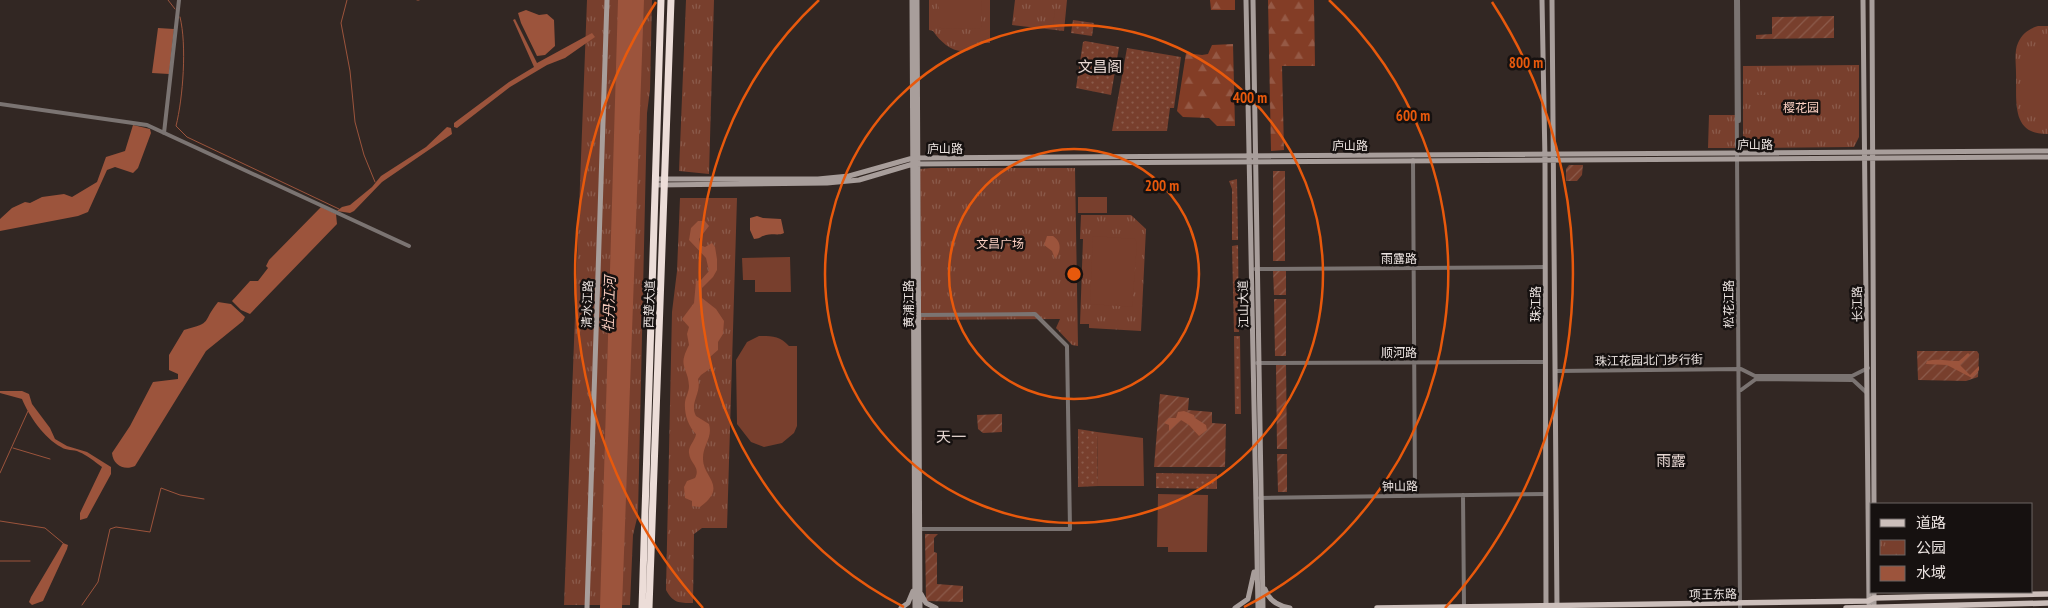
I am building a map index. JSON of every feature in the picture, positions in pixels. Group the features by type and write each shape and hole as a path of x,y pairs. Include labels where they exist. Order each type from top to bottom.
{"highway":[{"name":"西楚大道","path":"642,608 660,0"},
{"name":"西楚大道","path":"649,608 671,0"}],"main road":[{"name":"项王东路","path":"1377,608 1464,606 1741,606 2048,594"},
{"name":"项王东路","path":"1871,601 1874,608 2048,602"},
{"name":"项王东路","path":"1846,608 1871,601"}],"street":[{"path":"164,133 179,0"},
{"name":"清水江路","path":"587,608 607,0"},
{"name":"黄浦江路","path":"912,0 915,161"},
{"name":"黄浦江路","path":"917,0 915,315 917,586 920,608"},
{"name":"江山大道","path":"1246,0 1249,158 1255,269"},
{"name":"江山大道","path":"1253,0 1256,158 1258,608"},
{"name":"珠江路","path":"1542,0 1545,158 1546,607"},
{"name":"珠江路","path":"1552,0 1557,371 1557,607"},
{"name":"松花江路","path":"1737,0 1741,606"},
{"name":"长江路","path":"1863,0 1870,532"},
{"name":"长江路","path":"1872,0 1874,503"},
{"path":"0,104 147,125 409,246"},
{"path":"1544,112 1554,112"},
{"name":"庐山路","path":"1874,156 2048,151"},
{"name":"庐山路","path":"655,182 827,184 859,180 915,161 1249,158 2048,157"},
{"name":"庐山路","path":"1256,158 1413,160 1545,158"},
{"path":"1413,160 1415,496"},
{"name":"雨露路","path":"1255,269 1545,267"},
{"path":"915,315 1035,314 1067,346 1070,529 917,529"},
{"name":"顺河路","path":"1256,362 1545,362"},
{"name":"珠江花园北门步行街","path":"1557,371 1740,369 1755,376 1852,376 1868,368"},
{"name":"松花江路","path":"1740,369 1741,606"},
{"path":"1741,390 1756,380 1853,380 1868,393"},
{"name":"钟山路","path":"1258,498 1546,494"},
{"path":"1463,495 1464,606"},
{"path":"1235,608 1248,599 1259,559"},
{"path":"1259,559 1268,596 1276,604 1290,608"},
{"name":"江山大道","path":"1259,559 1264,608"},
{"path":"901,608 910,599 917,586"},
{"path":"915,608 917,586"},
{"path":"917,586 924,601 936,608"},
{"name":"长江路","path":"1871,601 1874,608"}],"green space":[{"path":"587,0 652,0 650,90 647,113 638,514 633,535 630,605 564,605"},
{"path":"686,0 714,0 709,174 679,171"},
{"path":"929,0 990,0 990,43 979,43 966,51 960,51 942,42 933,31 929,30"},
{"path":"939,0 982,0 981,28 941,29 939,26"},
{"path":"1015,0 1067,0 1064,31 1012,25"},
{"path":"1210,0 1235,0 1235,10 1211,10"},
{"path":"1268,0 1314,0 1315,66 1282,66 1284,150 1271,151"},
{"path":"1055,9 1065,10 1063,27 1053,26"},
{"path":"1834,16 1834,38 1756,39 1756,35 1772,34 1772,17"},
{"path":"1073,20 1094,23 1092,36 1071,33"},
{"path":"2038,26 2048,26 2048,134 2036,133 2027,129 2021,122 2017,104 2015,58 2017,46 2021,37 2026,32"},
{"path":"1083,42 1119,47 1111,95 1076,88"},
{"path":"1233,44 1235,126 1217,126 1209,118 1183,117 1177,111 1186,53 1208,54 1212,45"},
{"path":"2022,47 2048,47 2048,114 2024,114 2022,109"},
{"path":"1127,48 1181,57 1174,108 1170,108 1167,131 1112,131"},
{"name":"樱花园","path":"1859,65 1859,137 1854,147 1747,148 1743,143 1743,66"},
{"path":"1756,95 1766,95 1766,113 1756,113"},
{"path":"1709,115 1735,115 1735,148 1708,148"},
{"path":"1569,165 1583,165 1582,175 1577,181 1566,181 1566,169"},
{"name":"文昌广场","path":"1075,168 1078,346 1072,345 1056,328 1060,319 921,320 920,169"},
{"path":"1273,171 1285,171 1285,261 1273,261"},
{"path":"1237,179 1238,240 1232,240 1232,189 1229,181"},
{"path":"1078,197 1107,197 1107,213 1078,213"},
{"path":"680,198 737,198 727,528 702,528 694,534 693,603 674,600 666,590 672,312 677,271"},
{"path":"1081,215 1131,215 1146,229 1141,331 1089,328 1089,324 1080,324 1083,239 1080,239"},
{"path":"1093,236 1135,239 1137,243 1132,307 1090,304"},
{"path":"1238,245 1239,332 1234,332 1232,246"},
{"path":"790,257 791,292 755,292 755,280 743,280 742,258"},
{"path":"1273,271 1286,271 1286,295 1274,295"},
{"path":"1274,299 1286,299 1286,356 1275,356"},
{"path":"759,336 776,337 789,346 797,346 797,426 794,433 782,443 764,447 751,442 737,424 736,360 747,342"},
{"path":"1234,336 1240,336 1241,414 1235,414"},
{"path":"1917,351 1977,351 1979,354 1978,377 1966,381 1918,380"},
{"path":"1276,365 1286,365 1287,449 1277,449"},
{"path":"1160,394 1189,398 1188,410 1212,412 1212,423 1226,424 1225,467 1154,467"},
{"path":"1002,414 1002,432 983,433 978,429 977,415"},
{"path":"1078,429 1097,432 1098,486 1078,487"},
{"path":"1097,432 1143,438 1144,486 1098,486"},
{"path":"1277,454 1287,454 1287,492 1278,492"},
{"path":"1156,473 1217,474 1217,489 1156,488"},
{"path":"1158,494 1208,495 1207,552 1168,552 1168,547 1157,547"},
{"path":"925,534 938,534 934,538 934,552 937,553 937,584 963,586 963,602 926,601"}],"water":[{"name":"牡丹江河","path":"618,0 644,0 622,608 600,608"},
{"path":"526,10 539,15 547,14 554,20 555,46 545,55 537,56 521,23 518,13"},
{"path":"515,19 537,63 592,33 595,37 565,58 547,65 510,87 457,128 454,127 454,123 509,82 534,67 513,20"},
{"path":"158,28 174,29 169,74 152,73"},
{"path":"133,125 150,129 151,133 138,168 133,173 115,167 107,170 88,212 78,216 0,231 0,219 12,208 25,202 30,203 42,197 64,194 72,197 97,182 106,157 125,151"},
{"path":"447,127 451,128 452,134 382,182 354,211 350,213 337,211 342,207 350,205 372,187 381,176 426,147"},
{"path":"321,207 336,214 337,224 250,314 241,310 232,301 250,281 258,281 268,268 266,266 269,260"},
{"path":"757,216 781,219 784,233 764,235 754,239 750,230 750,218"},
{"path":"698,221 705,221 709,226 699,239 700,245 705,247 712,243 715,247 717,259 717,270 702,288 702,298 716,309 724,321 723,334 718,342 718,350 710,357 711,368 698,379 699,384 694,407 696,416 709,424 710,429 703,458 706,471 712,482 713,493 700,507 692,506 692,501 685,498 684,487 687,481 695,478 697,471 689,453 696,434 686,415 685,402 689,386 683,363 689,345 687,334 689,327 682,319 694,303 696,281 701,280 709,271 706,258 689,240 691,228"},
{"path":"1047,236 1053,236 1058,241 1059,250 1055,259 1052,251 1044,245"},
{"path":"218,302 231,304 245,317 243,321 206,351 135,466 127,468 120,466 114,461 112,453 130,426 153,382 178,379 178,374 169,370 169,355 184,330 206,321"},
{"path":"1968,353 1970,355 1960,365 1970,375 1979,366 1979,370 1972,378 1947,365 1926,364 1927,361 1935,360 1959,361"},
{"path":"0,391 22,391 29,394 32,404 50,428 55,439 67,446 87,452 111,467 111,474 87,518 80,520 80,513 102,467 82,453 63,448 55,443 38,426 22,399 0,393"},
{"path":"1184,411 1194,415 1195,418 1206,425 1207,430 1199,436 1189,425 1181,420 1169,431 1169,425 1164,423 1169,418 1176,418 1178,412"},
{"path":"63,543 68,545 67,549 43,601 32,605 29,602 31,597"}],"waterway":[{"path":"168,0 175,9"},
{"path":"347,0 341,23 350,71 355,122 364,155 375,182"},
{"path":"180,17 183,42 183,72 181,101 176,126 187,137 339,209"},
{"path":"0,473 28,411"},
{"path":"13,448 50,459"},
{"path":"82,605 98,582 110,529 116,527 150,532 161,488 180,495 204,499"},
{"path":"0,521 45,528 63,543"},
{"path":"0,561 30,561"}],"district":[{"name":"文昌阁","path":"1100,66"},
{"name":"天一","path":"951,436"},
{"name":"雨露","path":"1671,460"}]}
